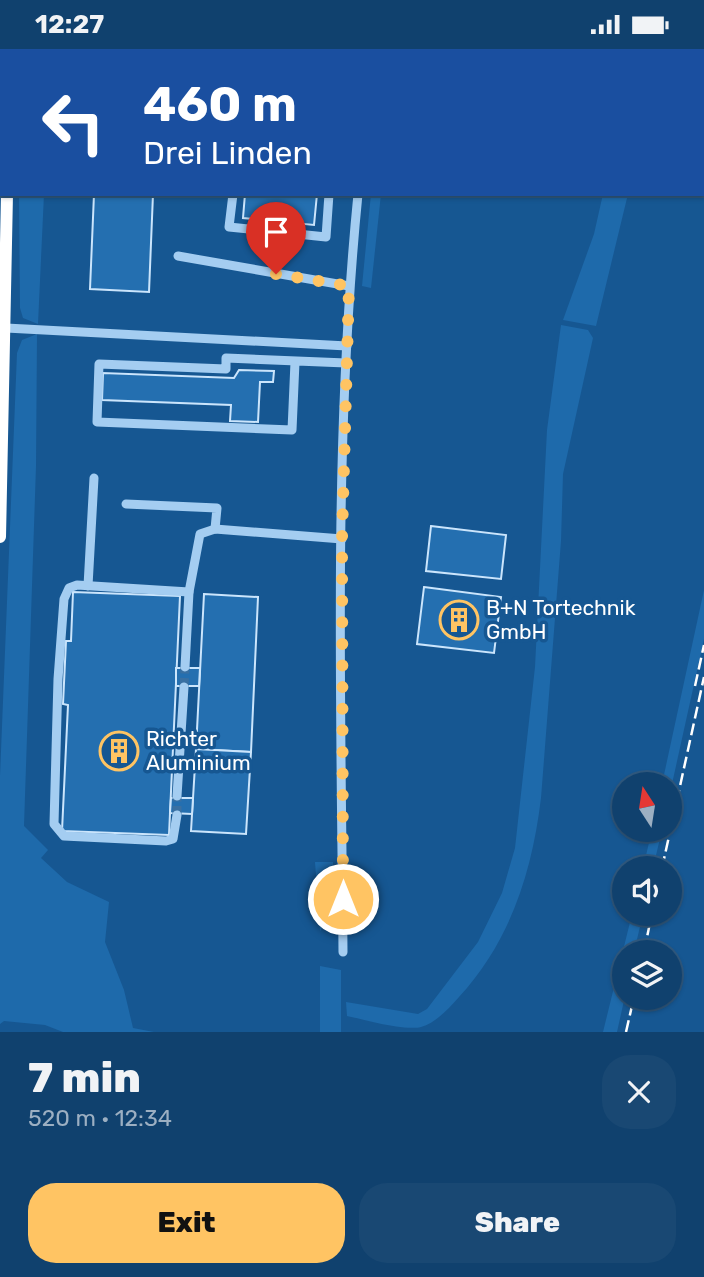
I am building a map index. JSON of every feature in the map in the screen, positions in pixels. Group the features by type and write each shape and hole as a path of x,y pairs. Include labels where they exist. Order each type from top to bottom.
{"highway":[{"path":"0,537 7,196"}],"street":[{"path":"233,196 229,227 326,237 329,196"},
{"path":"343,952 342,539 349,286 358,196"},
{"path":"178,256 349,286"},
{"path":"6,328 347,346"},
{"path":"295,362 292,430 97,422 99,364 226,369 226,358 346,363"},
{"path":"88,586 94,478"},
{"path":"127,504 216,508 215,529"},
{"path":"185,667 189,592 200,534 215,529 342,539"},
{"path":"177,815 176,832 173,839 166,841 64,836 54,824 58,679 64,599 69,588 88,586 189,592"},
{"path":"177,796 184,687"}],"shaded area":[{"path":"19,196 44,196 38,324 23,318 20,308"},
{"path":"371,196 381,196 371,288 362,286"},
{"path":"603,196 628,196 596,326 563,320 594,234"},
{"path":"561,325 588,330 593,338 563,474 561,541 541,798 525,878 516,904 492,952 459,997 437,1019 421,1027 405,1028 347,1016 346,1002 418,1014 427,1009 478,942 502,893 515,848 535,667 547,430"},
{"path":"37,334 36,466 24,826 48,850 41,858 67,882 109,902 105,942 124,990 133,1028 154,1032 63,1032 45,1025 4,1021 0,1024 0,776 17,353 22,340"},
{"path":"704,590 704,639 675,772 665,772"},
{"path":"649,842 659,842 656,856 646,856"},
{"path":"315,862 333,862 333,912 320,931"},
{"path":"629,926 640,926 637,940 626,940"},
{"path":"320,966 341,970 341,1032 320,1032"},
{"path":"612,995 612,1010 622,1010 617,1032 603,1032"}],"building":[{"path":"94,196 153,196 149,292 90,289"},
{"path":"245,196 317,196 314,225 243,218"},
{"path":"239,370 274,371 273,382 260,382 258,422 230,421 231,405 102,400 103,373 234,378"},
{"path":"431,526 506,535 501,579 426,571"},
{"name":"B+N Tortechnik GmbH","path":"424,587 501,597 494,653 417,644"},
{"name":"Richter Aluminium","path":"73,592 180,596 169,835 62,831 68,705 63,704 66,641 71,641"},
{"path":"204,594 258,597 251,752 196,749"},
{"path":"176,668 200,668 199,686 176,686"},
{"path":"196,749 251,752 246,834 191,831"},
{"path":"171,798 193,798 192,814 170,813"}],"tunnel":[{"path":"184,687 185,667"},
{"path":"177,796 177,815"}],"railway":[{"path":"695,686 704,645"},
{"path":"665,856 704,677"},
{"path":"646,940 649,926"},
{"path":"626,1032 631,1010"}],"place":[{"name":"B+N Tortechnik GmbH","path":"459,620"},
{"name":"Richter Aluminium","path":"119,751"}],"route":[{"path":"276,274 349,286 342,539 343,899"}]}
